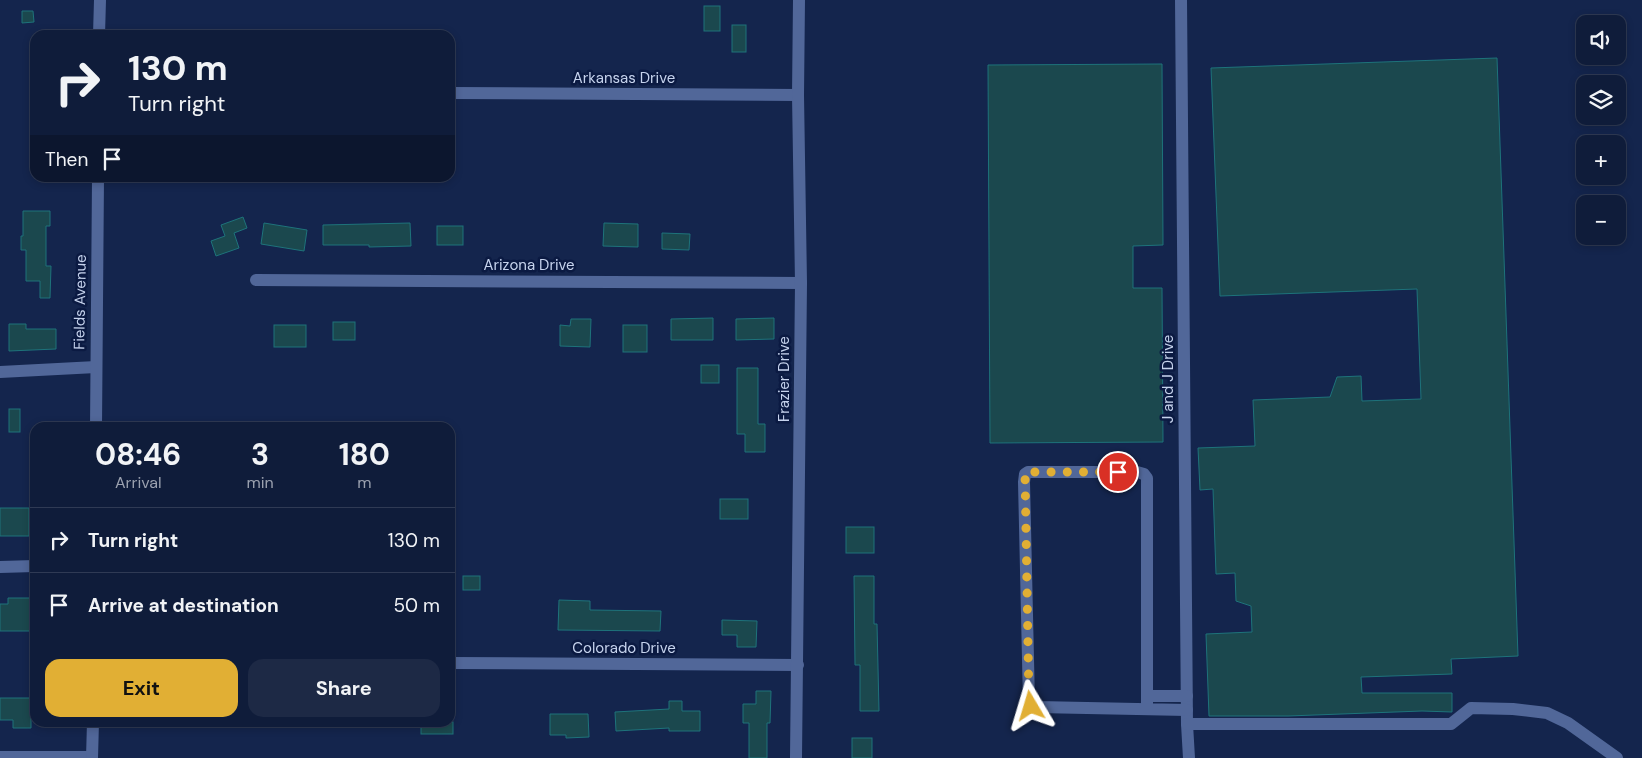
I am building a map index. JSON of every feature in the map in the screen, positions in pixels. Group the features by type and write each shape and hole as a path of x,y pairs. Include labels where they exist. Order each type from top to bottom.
{"street":[{"path":"99,30 100,0"},
{"name":"Frazier Drive","path":"796,758 801,283 798,95 799,0"},
{"name":"J and J Drive","path":"1181,0 1187,724 1189,758"},
{"name":"Arkansas Drive","path":"455,93 798,95"},
{"name":"Fields Avenue","path":"96,422 98,182"},
{"name":"Arizona Drive","path":"256,280 801,283"},
{"path":"0,372 96,367"},
{"path":"1147,709 1147,478 1144,474 1137,472 1028,472 1025,474 1024,482 1029,702 1031,706 1037,707 1187,710"},
{"path":"0,567 30,566"},
{"name":"Colorado Drive","path":"455,664 798,666"},
{"path":"1147,696 1187,696"},
{"path":"1187,724 1451,724 1471,708 1513,709 1546,713 1568,723 1617,758"},
{"path":"0,756 92,758 93,727"}],"building":[{"path":"704,6 720,6 720,31 704,31"},
{"path":"22,11 33,11 34,22 22,23"},
{"path":"732,25 746,25 746,52 732,52"},
{"path":"1497,58 1518,656 1451,659 1452,674 1361,677 1362,693 1452,693 1452,712 1209,716 1206,634 1252,632 1251,606 1236,601 1235,573 1216,574 1213,489 1200,490 1198,448 1255,446 1253,400 1330,397 1337,377 1361,376 1362,401 1421,399 1417,289 1220,296 1211,68"},
{"path":"1162,64 1163,245 1133,246 1133,288 1162,288 1163,442 990,443 988,65"},
{"path":"23,211 50,211 50,226 46,226 46,266 51,266 50,298 40,298 40,281 26,281 26,250 21,250"},
{"path":"243,217 247,228 234,233 239,248 216,256 211,241 225,236 221,225"},
{"path":"264,223 307,230 304,251 261,244"},
{"path":"410,223 411,246 323,245 323,225"},
{"path":"604,223 638,224 638,247 603,246"},
{"path":"437,226 463,226 463,245 437,245"},
{"path":"662,233 690,234 689,250 662,249"},
{"path":"713,318 713,340 671,340 671,319"},
{"path":"774,318 774,339 736,340 736,319"},
{"path":"571,319 591,319 590,347 560,346 560,325 570,326"},
{"path":"333,322 355,322 355,340 333,340"},
{"path":"9,324 26,324 26,329 56,329 56,349 9,351"},
{"path":"274,325 306,325 306,347 274,347"},
{"path":"623,325 647,325 647,352 623,352"},
{"path":"701,365 719,365 719,383 701,383"},
{"path":"737,368 758,368 758,424 765,424 765,452 745,452 745,434 737,434"},
{"path":"9,409 20,409 20,432 9,432"},
{"path":"720,499 748,499 748,519 720,519"},
{"path":"0,508 29,508 29,536 0,536"},
{"path":"846,527 874,527 874,553 846,553"},
{"path":"463,576 480,576 480,590 463,590"},
{"path":"854,576 874,576 874,624 877,624 879,711 860,711 860,665 855,665"},
{"path":"8,598 30,598 30,631 0,631 0,604 8,604"},
{"path":"559,600 590,601 590,610 661,611 660,631 558,630"},
{"path":"722,620 757,621 756,647 737,647 737,635 722,635"},
{"path":"756,691 771,691 770,723 767,723 767,758 749,758 749,723 743,723 743,704 756,704"},
{"path":"0,698 30,698 31,728 13,728 13,720 0,720"},
{"path":"669,701 682,701 682,711 700,711 700,731 669,731 669,728 616,731 615,712 669,709"},
{"path":"550,714 588,714 589,737 566,738 566,735 550,735"},
{"path":"421,727 453,727 453,734 421,734"},
{"path":"852,738 872,738 872,758 852,758"}],"route":[{"path":"1031,706 1029,702 1025,474 1028,472 1118,472"}]}
